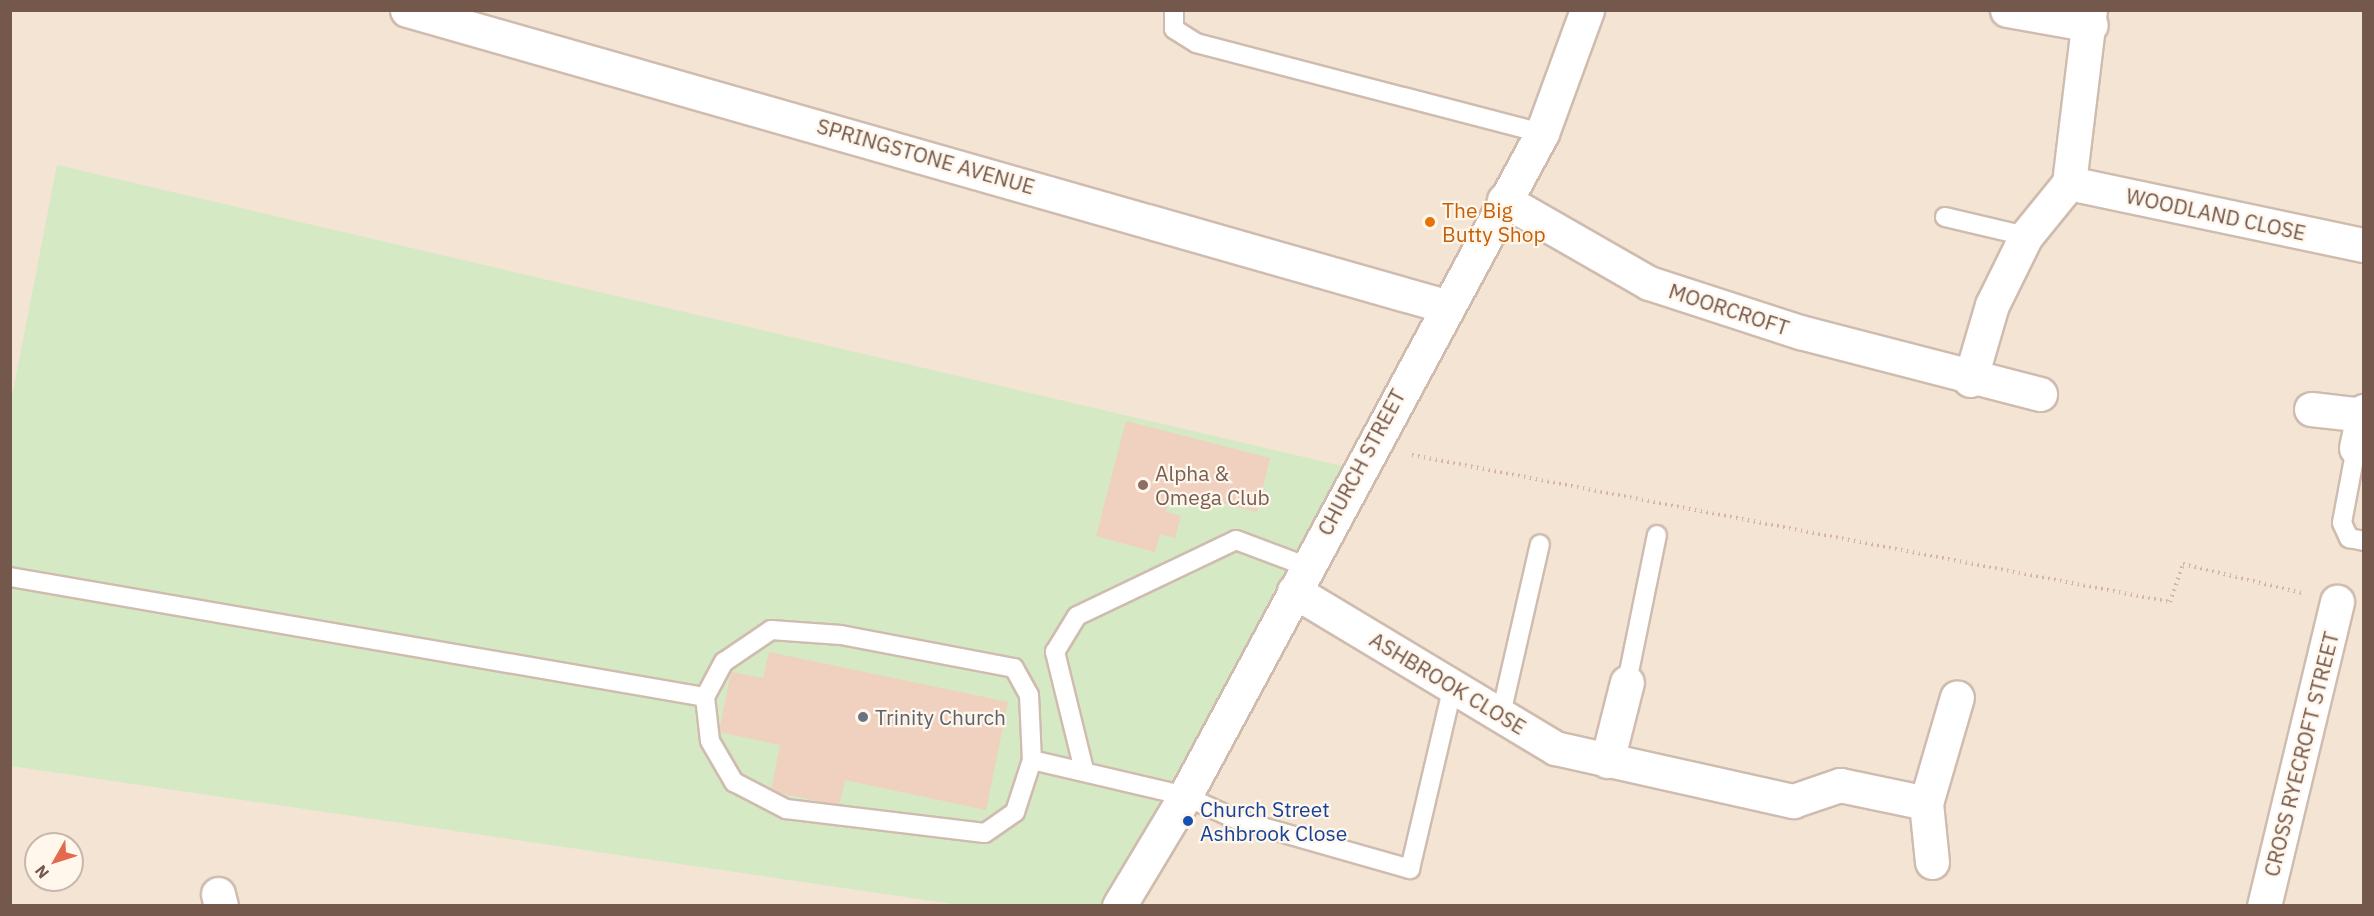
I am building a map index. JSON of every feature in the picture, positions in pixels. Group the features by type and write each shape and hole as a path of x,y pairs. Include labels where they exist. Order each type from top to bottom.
{"street":[{"name":"SPRINGSTONE AVENUE","path":"407,10 1445,306"},
{"name":"CHURCH STREET","path":"1119,906 1185,796 1445,306 1542,133 1587,10"},
{"path":"1970,380 1992,305 2026,236 2069,183 2091,18 2007,10"},
{"name":"WOODLAND CLOSE","path":"2069,183 2364,245"},
{"name":"MOORCROFT","path":"1504,200 1649,283 1970,380 2040,394"},
{"path":"2311,409 2363,413 2356,448"},
{"name":"ASHBROOK CLOSE","path":"1299,578 1453,685 1555,748 1607,761 1733,784 1793,801 1840,785 1926,803"},
{"name":"CROSS RYECROFT STREET","path":"2264,906 2337,602"},
{"path":"1607,761 1627,682"},
{"path":"1932,862 1926,803 1957,697"}],"lane":[{"path":"1174,10 1174,29 1196,43 1542,133"},
{"path":"1945,217 2026,236"},
{"path":"2356,448 2342,523 2349,538 2364,541"},
{"path":"1627,682 1657,535"},
{"path":"1084,770 1055,652 1077,616 1236,540 1299,578"},
{"path":"1501,714 1540,544"},
{"path":"10,577 705,696"},
{"path":"771,630 841,635 1014,668 1029,695 1032,760 1015,812 985,833 786,808 734,782 710,741 705,696 724,662 771,630"},
{"path":"1032,760 1084,770 1185,796 1238,820 1410,869 1453,685"}],"path":[{"path":"1371,447 2170,602 2183,564 2337,602"}],"shaded area":[{"path":"10,11 2363,11 2363,905 11,905"}],"green space":[{"path":"57,165 1359,470 1119,905 960,905 11,766 11,402"}],"building":[{"path":"1126,421 1270,458 1257,512 1171,490 1166,512 1181,516 1175,538 1160,534 1155,552 1096,536"},
{"name":"Trinity Church","path":"769,652 1008,702 986,810 845,780 839,806 771,791 780,745 719,732 731,672 763,678"}],"place":[{"name":"The Big Butty Shop","path":"1430,222"},
{"name":"Alpha & Omega Club","path":"1143,485"},
{"name":"Trinity Church","path":"863,717"},
{"name":"Church Street Ashbrook Close","path":"1188,821"}]}
